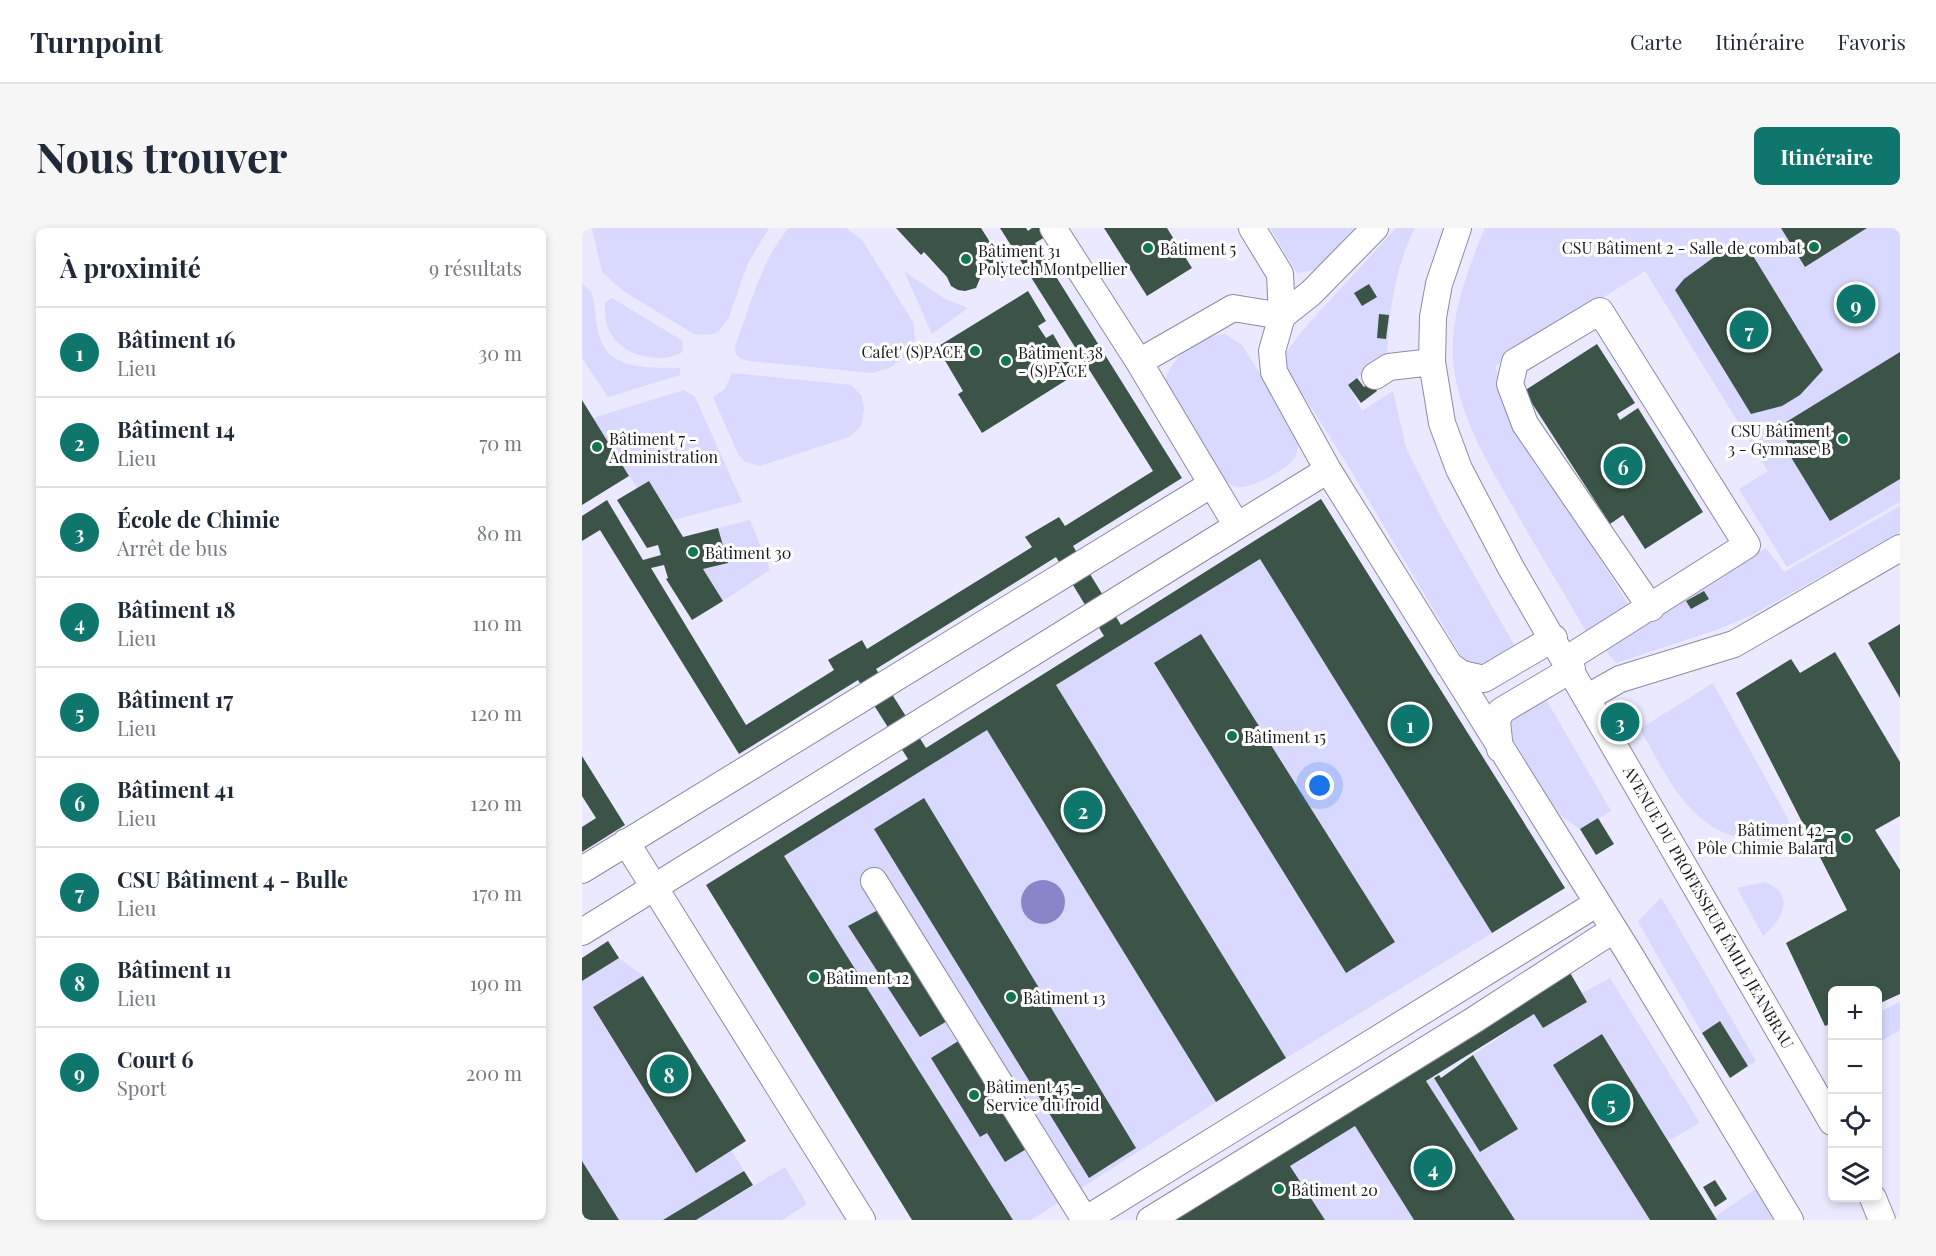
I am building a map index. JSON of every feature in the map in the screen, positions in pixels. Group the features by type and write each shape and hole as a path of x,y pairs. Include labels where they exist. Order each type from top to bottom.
{"street":[{"path":"1053,228 1140,362 1237,526"},
{"path":"1252,228 1280,274 1282,316 1272,351 1274,372 1328,470 1790,1220"},
{"path":"1140,362 1233,308 1282,316 1311,293 1374,228"},
{"name":"AVENUE DU PROFESSEUR ÉMILE JEANBRAU","path":"1458,228 1439,284 1433,317 1432,362 1442,423 1458,469 1512,568 1828,1113"},
{"path":"1500,749 1497,722 1501,711 1526,696 1564,656 1651,608 1747,545 1600,311 1515,362 1510,384 1525,424 1651,608"},
{"path":"1385,375 1432,362"},
{"path":"582,932 1328,470"},
{"path":"582,870 1212,484"},
{"path":"1588,697 1620,679 1734,644 1900,548"},
{"path":"1448,664 1462,674 1484,680 1509,664 1564,656"},
{"path":"1509,664 1504,674 1512,690 1526,696"},
{"path":"626,842 862,1220"},
{"path":"874,882 1085,1220 1596,904"},
{"path":"1150,1220 1465,1026 1612,930"},
{"path":"1875,1202 1882,1220"}],"shaded area":[{"path":"592,228 769,228 748,263 728,319 718,332 709,335 694,334 623,291 602,272"},
{"path":"789,228 846,228 862,240 913,322 915,339 906,356 889,368 873,373 750,361 741,359 736,354 735,346 757,284 779,240"},
{"path":"1270,228 1364,228 1315,270 1297,273"},
{"path":"1396,228 1415,228 1402,259 1394,290 1387,354 1348,385 1362,411 1393,391 1406,448 1442,519 1516,648 1484,668 1466,664 1347,464 1286,368 1285,354 1302,331"},
{"path":"1485,228 1900,228 1900,502 1787,567 1739,489 1768,471 1645,271 1495,366 1521,434 1630,607 1587,633 1478,443 1456,381 1453,343 1457,309"},
{"path":"904,271 945,299 968,308 932,334"},
{"path":"582,284 591,291 599,335 607,351 615,358 636,366 680,368 680,375 608,397 582,358"},
{"path":"612,298 683,341 682,352 674,356 654,358 633,353 624,348 611,334 606,323 605,302"},
{"path":"1225,334 1242,345 1296,432 1297,450 1292,461 1279,472 1244,487 1234,486 1222,478 1165,381 1173,364 1188,349 1196,343"},
{"path":"732,373 851,385 862,396 864,409 861,426 849,437 760,466 745,462 738,454 713,397 725,389"},
{"path":"684,390 695,397 742,502 673,520 649,481 637,488 593,418"},
{"path":"1900,506 1900,532 1752,615 1719,629 1616,663 1605,649 1766,548 1784,572"},
{"path":"750,520 770,570 723,601 703,569 728,563 718,528"},
{"path":"1260,559 1492,933 1286,1058 1056,685"},
{"path":"1713,683 1788,819 1790,828 1779,837 1757,840 1734,836 1715,828 1699,816 1672,785 1640,729"},
{"path":"1544,696 1611,811 1580,829 1555,811 1507,733 1512,714"},
{"path":"987,730 1216,1102 1031,1220 1013,1220 784,856"},
{"path":"1043,880 1059,886 1065,902 1059,918 1043,924 1027,918 1021,902 1027,886"},
{"path":"1764,882 1781,893 1783,907 1781,915 1763,936 1737,888"},
{"path":"1661,897 1756,1061 1748,1066 1720,1021 1702,1033 1638,922"},
{"path":"619,958 643,976 593,1008 695,1172 731,1150 744,1171 663,1220 619,1220 582,1161 582,981"},
{"path":"1610,978 1700,1123 1668,1141 1602,1034 1553,1065 1650,1220 1515,1220 1426,1081 1434,1078 1481,1152 1518,1129 1473,1055 1534,1014 1543,1028 1587,1002 1582,993"},
{"path":"1900,1002 1900,1030 1882,1041 1882,1040 1882,1011"},
{"path":"1355,1126 1414,1220 1325,1220 1290,1166"},
{"path":"785,1167 807,1204 782,1220 696,1220"},
{"path":"1761,1185 1779,1220 1717,1220 1715,1217"}],"building":[{"name":"Bâtiment 31 Polytech Montpellier","path":"896,228 981,228 1004,264 977,268 981,276 976,288 958,290 951,286 947,277 924,252 921,255"},
{"path":"1000,228 1026,228 1028,231 1032,228 1060,228 1035,243 1182,478 1073,546 1121,625 1321,499 1565,888 1492,933 1260,559 1056,685 1286,1058 1216,1102 987,730 784,856 1013,1220 912,1220 706,885 908,759 858,680 739,754 600,530 582,541 582,516 607,500 643,560 661,555 658,545 647,548 617,500 649,481 683,537 718,528 728,563 703,569 723,601 692,620 666,579 668,578 664,565 651,568 746,725 834,670 828,660 862,640 867,649 1032,547 1025,537 1059,517 1065,526 1153,471","holes":["1056,557 1104,636 926,748 876,669"]},
{"name":"Bâtiment 5","path":"1104,228 1167,228 1192,268 1147,296"},
{"name":"CSU Bâtiment 2 - Salle de combat","path":"1781,228 1867,228 1805,267"},
{"path":"1747,246 1823,370 1800,395 1782,406 1751,414 1675,290 1684,279 1717,255"},
{"path":"1369,284 1377,297 1362,306 1354,293"},
{"name":"Bâtiment 38 - (S)PACE","path":"1028,291 1046,321 1038,326 1046,338 1053,334 1076,374 982,433 958,394 963,391 937,347"},
{"path":"1379,314 1389,315 1386,339 1377,338"},
{"path":"1597,344 1635,403 1617,414 1620,420 1638,408 1703,512 1645,549 1623,515 1610,524 1524,391"},
{"name":"CSU Bâtiment 3 - Gymnase B","path":"1900,352 1900,479 1830,521 1789,454 1793,451 1778,427"},
{"path":"1357,378 1364,387 1371,382 1377,391 1361,403 1348,385"},
{"name":"Bâtiment 7 - Administration","path":"582,400 629,476 582,505"},
{"path":"1704,591 1709,599 1691,609 1686,601"},
{"path":"1900,624 1900,698 1868,643"},
{"name":"Bâtiment 15","path":"1201,634 1395,942 1346,973 1154,663"},
{"name":"Bâtiment 42 - Pôle Chimie Balard","path":"1835,652 1900,762 1900,816 1875,830 1900,870 1900,994 1882,1002 1882,986 1828,986 1828,1025 1825,1026 1786,943 1847,910 1736,693 1791,659 1800,673"},
{"path":"582,756 625,825 582,852 582,827 596,818 582,796"},
{"name":"Bâtiment 13","path":"924,798 1136,1148 1089,1178 874,829"},
{"path":"1598,818 1614,844 1596,855 1580,829"},
{"path":"880,909 949,1020 920,1037 848,926"},
{"path":"608,941 619,958 582,981 582,958"},
{"path":"1569,971 1587,1002 1543,1028 1534,1014 1426,1081 1515,1220 1414,1220 1355,1126 1290,1166 1325,1220 1172,1220 1526,1002 1525,998"},
{"path":"643,976 746,1141 696,1173 593,1007"},
{"path":"1720,1021 1748,1066 1730,1078 1702,1033"},
{"path":"1602,1034 1717,1220 1650,1220 1553,1065"},
{"name":"Bâtiment 45 - Service du froid","path":"960,1040 1028,1148 1005,1162 987,1133 980,1137 931,1058"},
{"path":"1473,1055 1518,1129 1480,1152 1434,1078 1439,1075 1441,1078"},
{"path":"582,1161 619,1220 582,1220"},
{"path":"744,1171 753,1185 696,1220 663,1220"},
{"path":"1715,1180 1727,1199 1715,1207 1703,1187"}],"place":[{"name":"CSU Bâtiment 2 - Salle de combat","path":"1814,247"},
{"name":"Bâtiment 5","path":"1148,248"},
{"name":"Bâtiment 31 Polytech Montpellier","path":"966,259"},
{"name":"Court 6","path":"1856,304"},
{"name":"CSU Bâtiment 4 - Bulle","path":"1749,330"},
{"name":"Cafet' (S)PACE","path":"975,351"},
{"name":"Bâtiment 38 - (S)PACE","path":"1006,361"},
{"name":"CSU Bâtiment 3 - Gymnase B","path":"1843,439"},
{"name":"Bâtiment 7 - Administration","path":"597,447"},
{"name":"Bâtiment 41","path":"1623,466"},
{"name":"Bâtiment 30","path":"693,552"},
{"name":"École de Chimie","path":"1620,722"},
{"name":"Bâtiment 16","path":"1410,724"},
{"name":"Bâtiment 15","path":"1232,736"},
{"name":"Bâtiment 14","path":"1083,810"},
{"name":"Bâtiment 42 - Pôle Chimie Balard","path":"1846,838"},
{"name":"Bâtiment 12","path":"814,977"},
{"name":"Bâtiment 13","path":"1011,997"},
{"name":"Bâtiment 11","path":"669,1074"},
{"name":"Bâtiment 45 - Service du froid","path":"974,1095"},
{"name":"Bâtiment 17","path":"1611,1103"},
{"name":"Bâtiment 18","path":"1433,1168"},
{"name":"Bâtiment 20","path":"1279,1189"}]}
